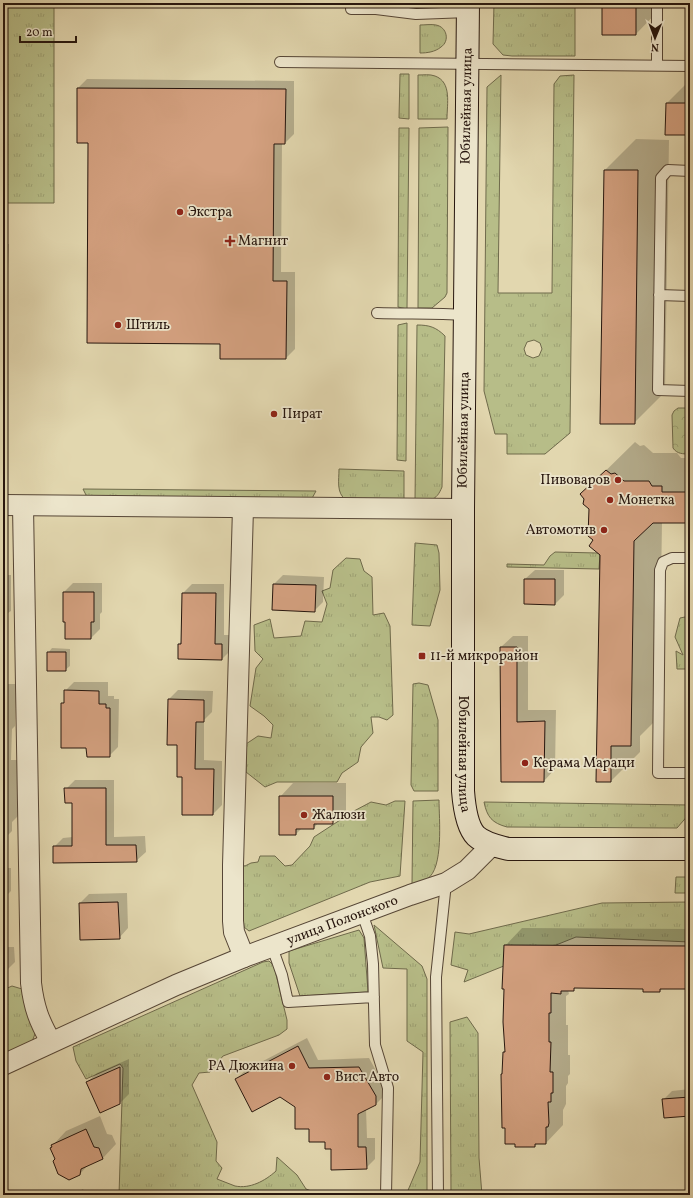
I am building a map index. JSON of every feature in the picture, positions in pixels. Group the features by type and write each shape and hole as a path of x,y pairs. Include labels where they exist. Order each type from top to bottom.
{"main road":[{"name":"Юбилейная улица","path":"468,8 463,509 464,801 468,821 476,836 492,845"},
{"path":"492,845 508,849 690,849"}],"street":[{"path":"3,505 463,509"},
{"path":"23,506 31,983 33,1001 38,1019 50,1042"},
{"path":"243,508 233,865 233,921 234,932 244,957"},
{"name":"улица Полонского","path":"3,1065 176,985 244,957 446,883 467,870 492,845"}],"lane":[{"path":"657,3 657,65"},
{"path":"351,9 376,9 416,14 468,8"},
{"path":"280,62 690,66"},
{"path":"690,171 668,170 661,178 658,390 690,391"},
{"path":"659,295 690,296"},
{"path":"377,313 465,315"},
{"path":"690,558 672,558 663,562 660,570 658,773 690,773"},
{"path":"438,1195 436,977 446,883"},
{"path":"362,913 370,936 373,964 375,1045 388,1088 386,1195"},
{"path":"272,946 282,975 288,1002 374,997"}],"green space":[{"path":"3,3 54,3 54,203 3,203"},
{"path":"494,3 575,3 575,56 503,55 493,44"},
{"path":"420,25 436,25 443,28 446,34 446,41 439,49 420,53"},
{"path":"400,74 409,74 409,119 399,118"},
{"path":"418,75 433,75 444,83 448,100 447,119 418,119"},
{"path":"501,75 498,293 552,293 554,84 560,76 574,75 570,433 545,454 507,454 507,434 495,434 484,391 487,87","holes":["534,340 540,343 542,349 539,356 533,358 526,355 524,349 527,342"]},
{"path":"448,127 447,293 445,297 432,308 418,308 419,128"},
{"path":"399,128 409,128 407,309 398,307"},
{"path":"407,323 406,461 397,460 398,325"},
{"path":"417,325 432,327 439,330 445,336 442,487 435,498 425,500 415,500"},
{"path":"678,408 690,408 690,454 678,453 673,448 672,415"},
{"path":"339,469 404,471 404,501 346,500 339,490"},
{"path":"83,489 316,491 310,502 88,499"},
{"path":"415,543 437,545 439,553 440,590 430,626 412,625"},
{"path":"555,552 600,554 599,569 507,567 507,564 544,565 550,556"},
{"path":"346,558 360,559 364,571 372,577 373,615 384,613 390,626 393,715 387,720 379,717 371,717 373,733 361,747 358,762 342,773 337,782 277,782 265,787 246,772 246,744 258,736 271,738 273,725 264,716 250,706 256,668 263,659 255,651 254,625 270,619 274,638 301,636 305,621 322,622 327,604 322,591 330,588 333,570"},
{"path":"690,616 690,673 688,669 677,669 676,651 683,655 675,637 680,618"},
{"path":"419,683 428,685 438,720 438,791 414,791 411,785 413,684"},
{"path":"439,800 440,830 436,865 427,879 412,884 413,801"},
{"path":"395,801 405,801 400,876 370,882 249,931 244,927 239,864 245,866 258,862 260,856 275,856 285,866 292,865 310,846 314,837 354,811 371,802 386,805"},
{"path":"484,802 690,805 690,813 677,828 507,827 498,824 491,819"},
{"path":"676,877 690,877 690,893 675,893"},
{"path":"690,902 690,942 576,937 464,982 468,970 451,965 455,932 469,934 602,903"},
{"path":"374,925 422,966 427,979 427,1195 406,1195 420,1162 423,1052 407,1041 407,969 383,968"},
{"path":"359,930 364,938 368,992 300,996 289,963 289,951"},
{"path":"269,961 274,966 287,1020 287,1029 279,1035 223,1056 210,1072 199,1073 192,1085 217,1142 216,1161 222,1168 217,1179 235,1186 241,1187 252,1185 267,1178 276,1171 277,1157 297,1175 306,1189 322,1195 119,1195 123,1068 120,1064 86,1079 76,1061 73,1047 263,962"},
{"path":"12,986 22,989 36,1031 32,1042 3,1056 3,990"},
{"path":"467,1017 478,1033 479,1158 482,1195 451,1195 450,1022"}],"building":[{"path":"602,3 636,3 636,35 602,35"},
{"name":"Экстра","path":"77,88 286,89 285,144 274,144 273,281 287,281 286,359 220,359 220,344 87,343 88,143 77,143"},
{"path":"666,103 690,103 690,135 665,135"},
{"path":"604,170 638,170 635,424 600,424"},
{"path":"606,470 611,474 615,473 624,481 649,481 652,486 662,486 662,492 690,492 690,523 653,523 634,541 631,746 611,746 611,782 596,782 600,555 589,546 593,540 588,536 589,509 583,504 584,499 580,494"},
{"path":"524,579 555,579 555,605 524,604"},
{"path":"273,584 316,585 315,612 272,610"},
{"path":"63,592 94,592 94,622 91,622 91,639 65,639 65,622 63,622"},
{"path":"182,593 216,593 215,644 222,644 222,660 178,659 178,644 181,644"},
{"path":"500,647 517,647 517,722 545,721 544,782 501,782"},
{"path":"47,652 66,652 66,671 47,671"},
{"path":"64,690 99,691 99,704 106,704 106,708 110,708 110,757 87,757 86,748 61,748 61,703 64,703"},
{"path":"168,699 204,700 204,722 196,722 195,769 214,769 213,815 182,815 182,777 177,777 177,745 167,745"},
{"path":"64,788 106,788 106,845 136,845 137,862 53,863 53,846 72,846 72,803 65,803"},
{"path":"279,796 333,796 333,824 314,824 314,829 296,829 296,835 279,835"},
{"path":"118,902 120,939 80,940 79,903"},
{"path":"504,945 690,946 690,989 660,989 660,992 643,992 643,989 574,988 574,991 561,991 561,994 551,993 549,1042 551,1042 550,1072 553,1072 553,1093 551,1093 551,1102 548,1102 549,1123 548,1127 546,1127 546,1144 535,1144 535,1147 515,1147 515,1144 505,1144 505,1128 502,1128 501,1074 503,1052 505,1052 503,1022 504,989 502,989"},
{"path":"298,1046 309,1068 359,1067 376,1096 376,1105 358,1114 358,1147 366,1147 367,1169 331,1170 331,1149 325,1149 325,1142 309,1142 309,1129 295,1129 295,1107 280,1097 252,1112 235,1079"},
{"path":"120,1067 120,1104 100,1113 86,1082"},
{"path":"690,1097 690,1116 664,1118 662,1099"},
{"path":"86,1129 94,1147 99,1148 103,1159 81,1169 80,1175 69,1180 58,1174 53,1161 55,1159 50,1148 52,1147 51,1145"}],"place":[{"name":"Экстра","path":"180,212"},
{"name":"Магнит","path":"230,241"},
{"name":"Штиль","path":"118,325"},
{"name":"Пират","path":"274,414"},
{"name":"Пивоваров","path":"618,480"},
{"name":"Монетка","path":"610,500"},
{"name":"Автомотив","path":"604,530"},
{"name":"11-й микрорайон","path":"422,656"},
{"name":"Керама Мараци","path":"525,763"},
{"name":"Жалюзи","path":"304,815"},
{"name":"РА Дюжина","path":"292,1066"},
{"name":"Вист Авто","path":"327,1077"}]}
